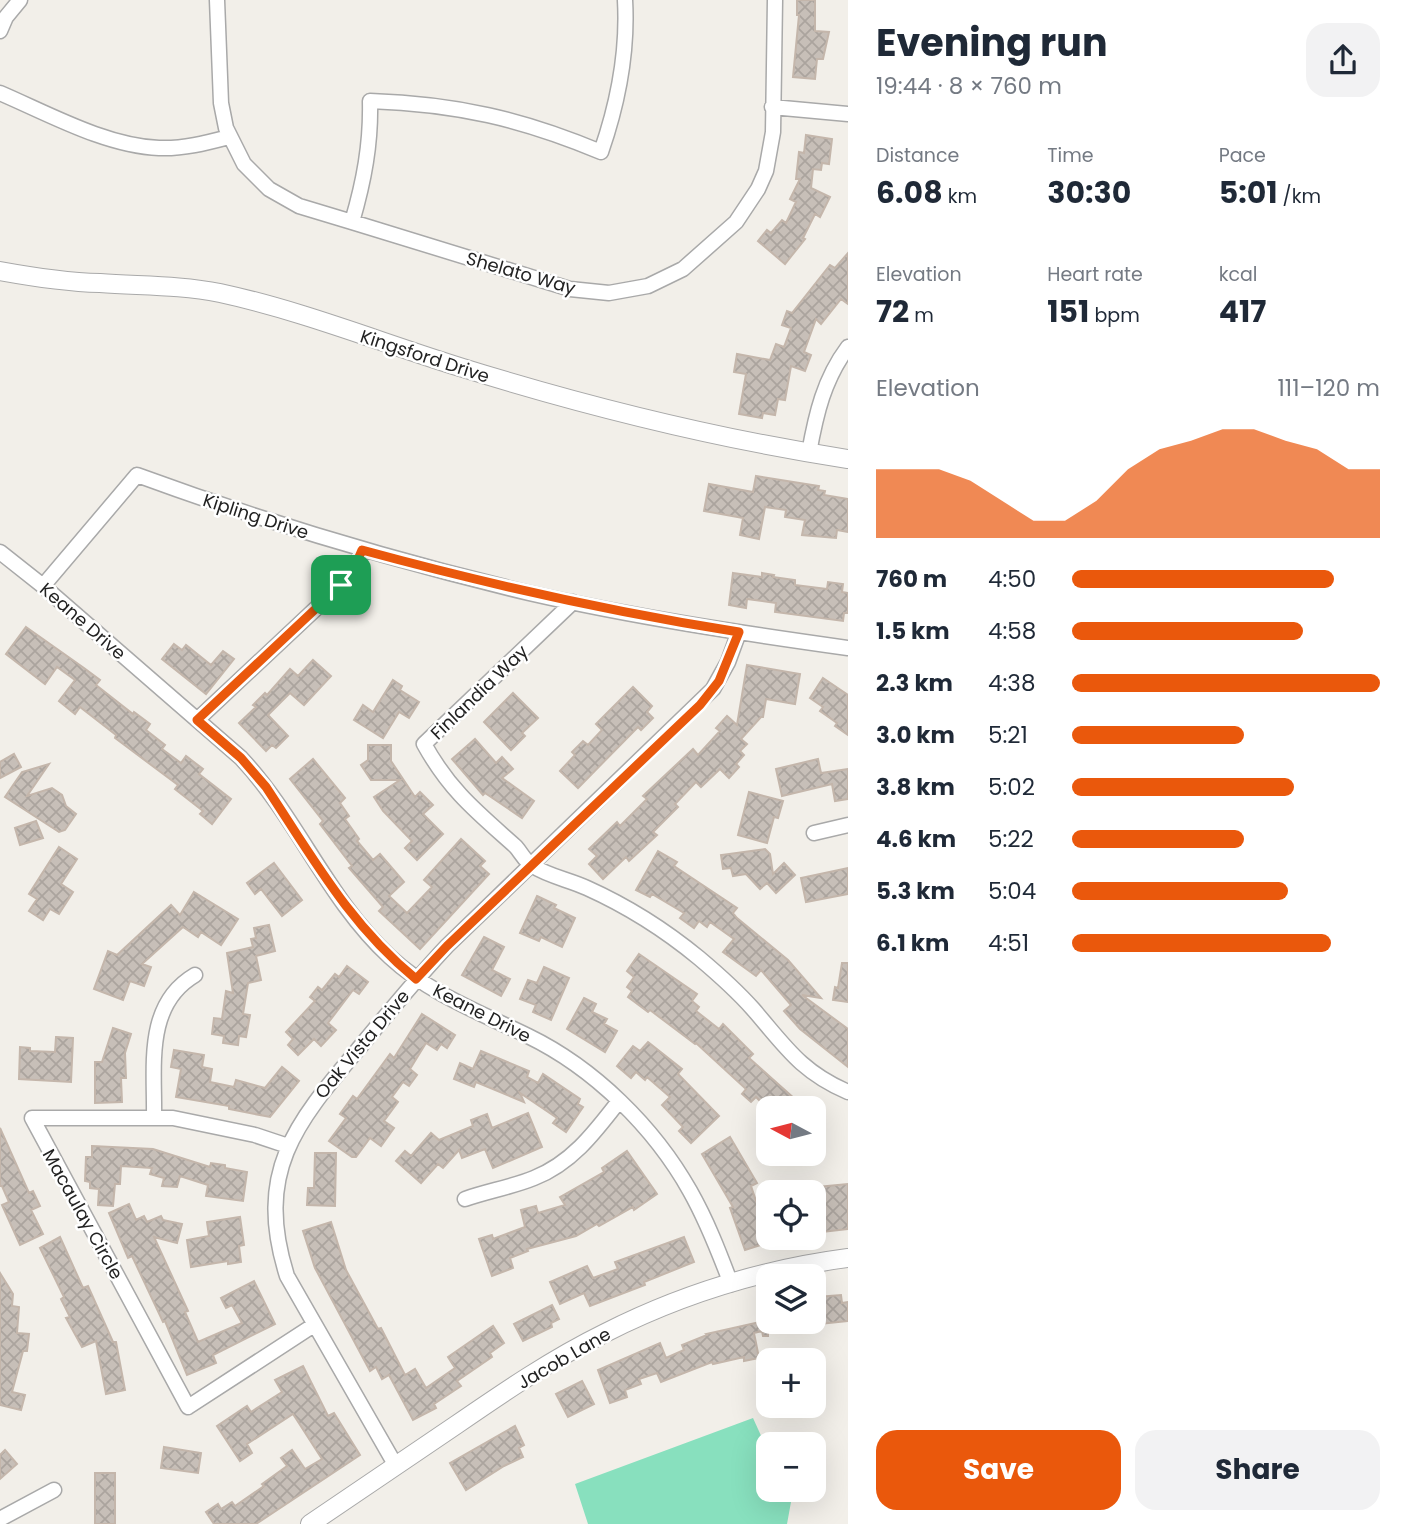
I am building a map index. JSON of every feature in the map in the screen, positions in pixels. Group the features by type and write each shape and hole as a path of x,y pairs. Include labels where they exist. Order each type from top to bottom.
{"street":[{"path":"0,31 6,17 20,0"},
{"name":"Shelato Way","path":"216,0 221,103 229,137 244,164 269,189 299,206 570,289 609,293 648,286 666,279 690,263 729,229 748,207 762,180 770,151 775,0"},
{"path":"352,222 369,157 370,101 451,107 488,113 559,134 601,152 619,88 625,34 625,0"},
{"path":"0,93 97,134 141,146 178,148 229,137"},
{"path":"772,107 848,114"},
{"name":"Kingsford Drive","path":"0,271 99,284 187,287 221,293 297,314 525,387 673,425 848,459"},
{"path":"809,453 821,397 832,371 848,347"},
{"name":"Kipling Drive","path":"43,586 137,475 285,526 429,568 573,602 739,632 848,648"},
{"path":"197,720 341,585 353,571 362,550"},
{"name":"Keane Drive","path":"0,552 43,586 250,767 354,919 376,944 416,979 466,1008 529,1036 553,1050 588,1074 619,1101 649,1132 689,1189 714,1240 731,1284"},
{"name":"Finlandia Way","path":"573,602 424,744 440,771 460,796 516,847 531,866 588,888 620,904 672,937 727,983 805,1068 848,1091"},
{"name":"Oak Vista Drive","path":"396,1466 287,1276 278,1239 276,1193 288,1146 312,1104 416,979 700,705 719,681 739,632"},
{"path":"814,833 848,825"},
{"path":"154,1118 156,1030 161,1013 175,990 195,975"},
{"path":"465,1199 533,1179 563,1162 596,1132 619,1101"},
{"name":"Macaulay Circle","path":"288,1146 256,1135 205,1124 154,1118 32,1118 188,1407 314,1325"},
{"name":"Jacob Lane","path":"310,1524 522,1380 569,1352 644,1315 731,1284 848,1258"},
{"path":"0,1519 54,1490"}],"green space":[{"path":"753,1418 759,1432 756,1432 756,1502 791,1502 787,1524 588,1524 575,1484"}],"building":[{"path":"797,0 815,0 815,31 829,32 823,59 817,59 815,79 793,77 799,15"},
{"path":"806,135 832,139 829,164 822,163 821,170 813,169 811,188 830,197 820,217 815,214 803,238 805,239 785,264 758,241 767,230 771,233 782,220 786,223 796,202 790,199 800,179 796,179 799,152 804,153"},
{"path":"848,253 848,304 841,299 821,324 816,319 804,352 811,355 805,371 791,366 785,400 778,399 775,415 763,413 762,418 739,414 746,374 734,372 737,354 770,360 776,344 784,347 791,328 782,325 787,311 792,313 830,265 835,268"},
{"path":"756,476 819,486 818,490 825,491 824,495 848,499 848,532 837,530 836,538 802,535 805,520 785,517 786,510 765,507 759,539 740,535 743,518 704,511 709,484 753,492"},
{"path":"733,573 762,577 762,573 774,575 773,577 795,580 795,585 827,589 828,582 843,584 842,592 848,593 848,613 844,613 843,621 775,612 776,603 747,599 746,608 729,605"},
{"path":"26,627 100,680 96,685 150,724 146,730 165,745 162,749 181,763 186,756 203,769 199,774 231,799 212,824 200,814 203,811 175,789 178,785 115,738 116,735 80,707 75,714 59,701 75,680 57,667 45,684 6,654"},
{"path":"174,644 182,650 186,645 211,665 223,651 234,659 206,694 162,659"},
{"path":"313,660 331,676 304,705 290,693 268,715 288,736 276,748 272,745 266,751 239,723 256,707 253,705 265,693 267,695 290,669 298,676"},
{"path":"747,665 800,674 795,704 766,699 763,717 741,739 747,744 740,751 744,755 736,764 739,767 729,778 720,769 701,787 696,782 675,804 678,807 653,832 657,835 629,861 626,857 603,879 589,864 597,856 589,849 617,822 620,826 647,799 643,796 693,749 698,755 720,731 716,728 727,716 737,725"},
{"path":"823,678 848,695 848,735 820,711 823,707 810,698"},
{"path":"393,680 402,686 400,690 419,702 409,718 399,712 383,738 354,720 363,705 373,712"},
{"path":"633,687 652,706 647,712 653,718 641,730 638,727 578,788 560,771 575,755 572,752 583,741 588,745 602,730 596,724"},
{"path":"513,693 538,718 522,733 525,736 511,750 484,722"},
{"path":"475,739 496,763 502,757 513,769 502,778 534,801 522,818 485,793 483,795 452,759"},
{"path":"368,745 391,745 391,761 415,797 420,792 433,805 423,814 443,834 417,860 405,848 412,841 383,811 374,797 400,780 371,780 361,765 368,760"},
{"path":"14,754 21,767 0,778 0,762"},
{"path":"313,759 345,798 340,803 349,816 345,819 359,839 357,841 373,860 380,854 404,882 389,896 407,913 432,887 424,880 461,839 485,861 480,866 489,874 420,949 379,911 383,907 349,868 352,866 320,824 323,821 290,779"},
{"path":"818,759 821,773 848,769 848,799 835,801 832,784 782,796 776,769"},
{"path":"49,764 27,796 52,788 62,795 66,806 76,814 65,830 59,832 5,797 22,772"},
{"path":"749,792 783,801 778,818 774,817 767,843 738,835"},
{"path":"36,821 43,838 20,845 15,828"},
{"path":"59,847 77,859 61,884 73,892 59,914 50,909 43,920 29,911 37,899 29,894"},
{"path":"765,849 770,854 773,874 784,863 795,875 776,893 767,883 760,889 746,874 733,876 731,868 723,869 721,855"},
{"path":"658,851 677,862 674,866 737,908 733,913 737,918 788,960 821,998 802,995 848,1029 848,1067 800,1029 784,1011 791,1005 761,970 756,976 723,952 734,939 710,922 707,927 699,921 694,928 680,918 684,913 652,894 650,897 636,890"},
{"path":"274,863 302,900 282,916 261,889 255,894 247,883"},
{"path":"848,868 848,894 806,902 801,878"},
{"path":"194,892 238,919 221,945 201,932 198,937 183,927 142,964 151,967 144,986 130,981 123,1000 94,989 108,951 117,955 171,905 180,915"},
{"path":"537,896 575,918 562,947 541,937 539,941 520,933"},
{"path":"269,925 275,951 256,956 261,980 248,983 243,1014 250,1015 246,1037 239,1036 238,1045 223,1043 224,1036 212,1034 214,1018 222,1019 226,991 233,993 227,953 253,947 251,939 256,938 254,928"},
{"path":"484,937 504,947 492,970 510,979 501,996 462,975"},
{"path":"639,954 697,994 692,1001 699,1007 696,1011 719,1029 723,1024 753,1054 749,1058 792,1096 756,1096 751,1102 742,1094 746,1089 696,1043 628,997 632,991 627,987 634,977 627,971"},
{"path":"842,963 848,963 848,1002 833,1000"},
{"path":"347,966 368,982 359,994 353,990 328,1023 336,1030 321,1046 314,1039 298,1055 288,1045 293,1039 286,1032 315,1001 310,997 318,987 322,990 335,974 339,977"},
{"path":"544,967 569,978 551,1020 533,1012 536,1005 520,999 528,980 537,983"},
{"path":"584,998 596,1004 592,1012 607,1019 604,1024 617,1031 605,1052 567,1029"},
{"path":"422,1014 455,1035 447,1048 441,1044 437,1050 426,1043 410,1069 417,1075 409,1086 403,1082 392,1097 398,1102 384,1121 394,1128 381,1146 370,1138 356,1157 352,1157 329,1141 346,1118 340,1114 353,1096 357,1099 390,1054 394,1058"},
{"path":"113,1028 131,1034 125,1053 126,1078 121,1078 122,1102 95,1103 95,1062 102,1062"},
{"path":"56,1037 73,1038 71,1082 19,1079 20,1047 30,1048 30,1051 55,1052"},
{"path":"648,1042 682,1069 678,1074 719,1116 691,1143 679,1131 683,1127 662,1105 670,1097 647,1077 645,1080 636,1072 631,1078 617,1066 633,1046 640,1051"},
{"path":"174,1050 204,1055 202,1067 212,1069 210,1082 234,1087 236,1080 265,1088 282,1067 299,1081 270,1117 229,1109 229,1106 176,1097 181,1069 171,1067"},
{"path":"481,1051 529,1071 527,1077 538,1083 543,1074 580,1099 578,1104 583,1107 566,1132 553,1123 557,1118 520,1093 524,1102 476,1082 474,1087 454,1079 460,1063 473,1069"},
{"path":"528,1113 542,1147 493,1168 485,1149 462,1158 459,1150 443,1168 438,1164 421,1183 396,1161 405,1151 411,1156 431,1133 439,1140 473,1126 471,1120 487,1114 492,1128"},
{"path":"0,1128 29,1193 33,1191 40,1206 31,1210 43,1234 20,1245 2,1205 9,1202 0,1186"},
{"path":"730,1137 756,1181 751,1186 756,1201 756,1246 745,1250 730,1208 733,1207 702,1154"},
{"path":"92,1146 153,1149 210,1167 211,1163 247,1172 243,1201 206,1196 208,1185 180,1176 177,1187 162,1186 164,1178 150,1174 152,1168 121,1166 120,1184 115,1184 113,1206 98,1205 99,1189 90,1188 90,1182 85,1181 86,1157 92,1157"},
{"path":"627,1151 657,1194 634,1210 633,1207 576,1236 527,1249 528,1251 510,1258 513,1268 492,1276 479,1239 492,1235 493,1239 525,1227 521,1210 536,1206 538,1213 565,1205 560,1197 604,1172 602,1168"},
{"path":"315,1153 336,1153 335,1206 307,1205 308,1188 314,1188"},
{"path":"848,1184 848,1229 826,1232 826,1186"},
{"path":"129,1204 136,1220 144,1216 147,1222 161,1216 163,1220 182,1224 177,1243 154,1237 188,1311 185,1312 198,1342 242,1323 232,1305 226,1308 221,1298 254,1281 275,1324 213,1355 216,1363 187,1375 165,1321 163,1322 132,1256 128,1258 109,1213"},
{"path":"240,1217 244,1245 239,1246 241,1262 228,1264 228,1261 191,1267 187,1240 209,1236 207,1222"},
{"path":"331,1222 346,1270 378,1329 381,1328 405,1375 415,1369 426,1388 455,1368 448,1357 493,1326 504,1343 490,1353 492,1357 457,1381 461,1386 434,1404 436,1408 413,1420 389,1375 382,1379 376,1367 370,1371 315,1268 303,1231"},
{"path":"60,1237 83,1288 88,1286 113,1342 116,1342 125,1390 106,1394 96,1341 82,1347 66,1318 70,1317 61,1299 64,1297 40,1248"},
{"path":"684,1237 694,1262 590,1306 584,1293 560,1304 550,1282 587,1266 593,1278 618,1269 615,1262"},
{"path":"0,1273 13,1294 12,1306 19,1307 17,1333 29,1334 27,1351 23,1351 12,1392 25,1395 21,1410 0,1405"},
{"path":"841,1295 842,1303 848,1302 848,1321 826,1323 826,1296"},
{"path":"552,1305 559,1319 551,1323 552,1327 523,1341 514,1324"},
{"path":"756,1323 756,1359 744,1361 744,1357 713,1364 712,1362 661,1382 657,1373 639,1379 641,1384 625,1390 627,1397 610,1403 598,1370 660,1343 666,1358 684,1350 682,1345 706,1334"},
{"path":"303,1366 328,1416 334,1413 360,1455 256,1524 214,1524 206,1512 218,1504 221,1509 232,1502 235,1506 264,1486 262,1484 287,1466 281,1458 292,1450 305,1469 322,1459 293,1414 247,1444 252,1453 240,1461 217,1426 247,1406 251,1412 282,1392 275,1380"},
{"path":"582,1381 594,1404 568,1417 556,1394"},
{"path":"515,1426 524,1445 519,1448 523,1457 466,1490 450,1463"},
{"path":"164,1447 201,1453 198,1473 161,1468"},
{"path":"5,1450 17,1464 0,1479 0,1455"},
{"path":"95,1473 115,1473 115,1524 95,1524"}],"route":[{"path":"362,550 530,593 684,624 739,632 719,681 700,705 447,946 416,979 376,944 354,919 250,767 197,720 341,585 358,563 362,550"}]}
